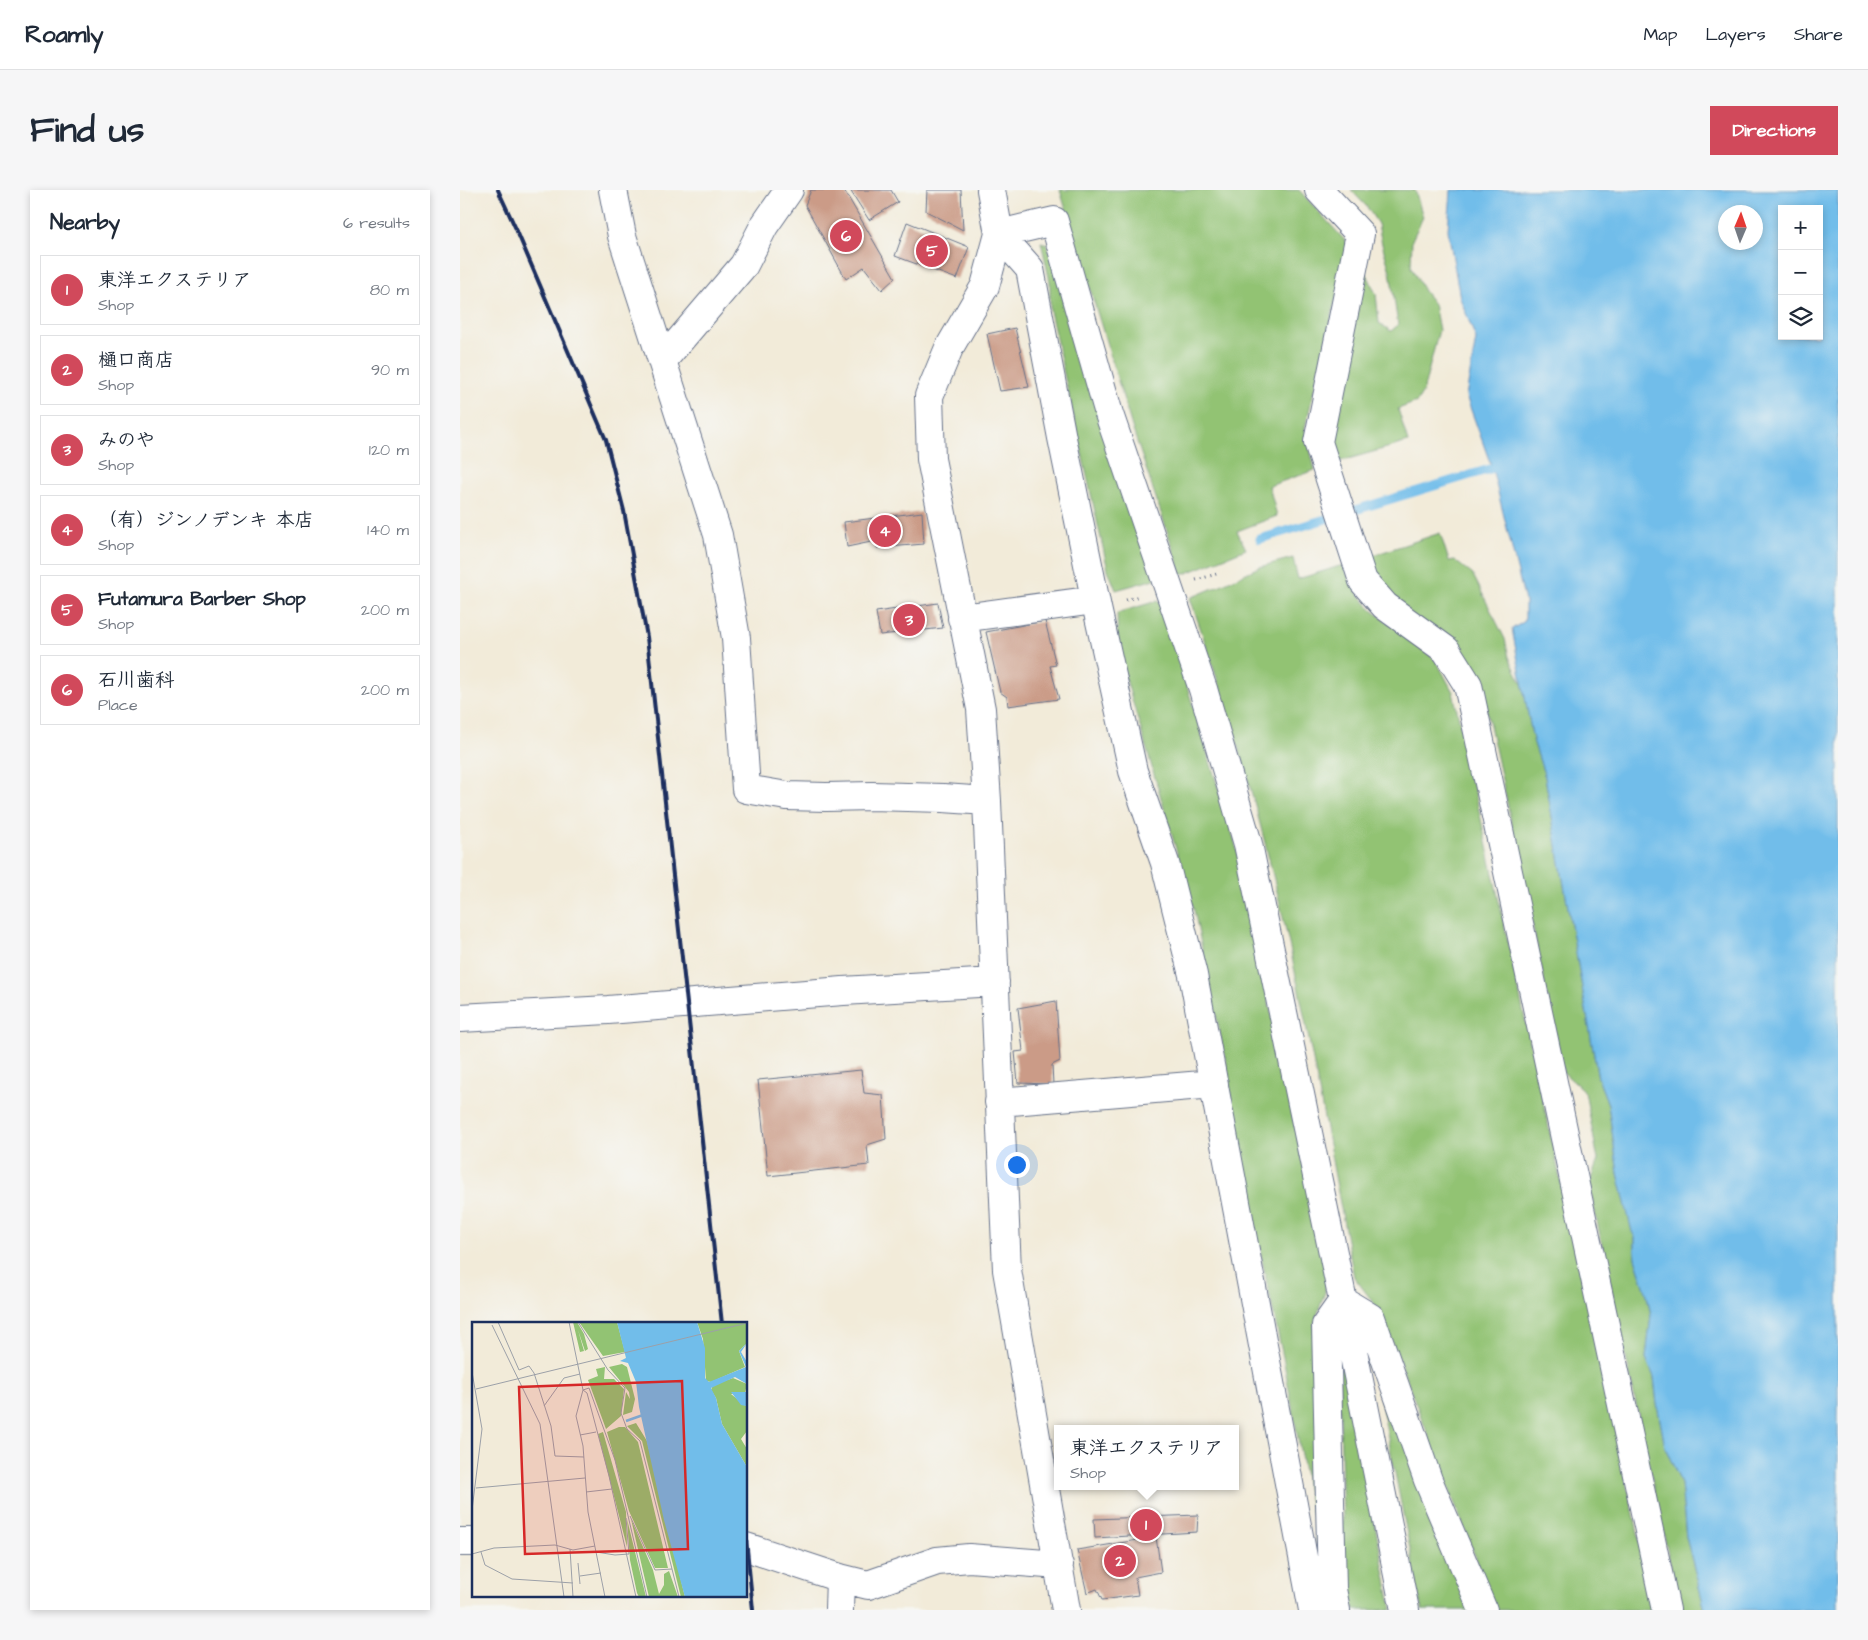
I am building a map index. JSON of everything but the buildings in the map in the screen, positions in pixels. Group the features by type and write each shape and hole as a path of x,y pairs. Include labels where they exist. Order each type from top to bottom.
{"street":[{"path":"614,190 622,236 718,535 736,638 746,789 787,796 934,798 987,801"},
{"path":"663,360 744,265 764,226 789,190"},
{"path":"991,190 999,234 985,286 949,348 930,396 931,458 981,709 987,801 1007,1270 1037,1450 1059,1565 1072,1609"},
{"path":"1319,190 1360,234 1318,442 1363,580 1385,606 1446,650 1468,686 1666,1610"},
{"path":"999,234 1054,221 1109,414 1203,689 1248,844 1405,1610"},
{"path":"999,234 1030,269 1095,600 1134,771 1166,863 1193,976 1313,1610"},
{"path":"962,618 1095,600"},
{"path":"460,1018 608,1010 843,991 995,982"},
{"path":"999,1102 1214,1084"},
{"path":"1336,1610 1332,1589 1326,1325 1343,1301"},
{"path":"1343,1301 1371,1318 1428,1480 1483,1610"},
{"path":"748,1548 840,1578 868,1585 937,1561 969,1558 1059,1565"},
{"path":"839,1610 840,1578"}],"green space":[{"path":"1060,190 1299,190 1349,245 1305,428 1315,470 1269,486 1277,516 1237,531 1246,549 1182,575 1133,430"},
{"path":"1351,190 1415,190 1423,217 1412,240 1411,267 1424,291 1434,304 1439,330 1423,392 1417,402 1398,409 1408,442 1334,463 1330,439 1366,272 1376,294 1379,323 1391,331 1398,325 1390,271 1378,224 1367,207"},
{"path":"1041,242 1047,244 1155,579 1116,590 1108,570 1050,311 1050,282"},
{"path":"1440,533 1449,561 1454,560 1473,575 1505,639 1509,657 1523,686 1533,740 1545,777 1598,1078 1608,1104 1618,1173 1635,1237 1635,1258 1647,1295 1651,1315 1646,1358 1654,1377 1665,1447 1681,1483 1686,1537 1705,1610 1680,1610 1589,1184 1598,1160 1585,1092 1563,1072 1482,689 1391,597 1362,559"},
{"path":"1293,558 1298,579 1343,565 1353,587 1372,610 1436,660 1453,692 1655,1610 1496,1610 1380,1311 1354,1277 1313,1059 1278,897 1239,750 1190,598 1259,567"},
{"path":"1157,601 1162,605 1236,846 1327,1279 1325,1292 1314,1324 1323,1575 1283,1357 1236,1139 1229,1077 1194,910 1118,652 1117,613"},
{"path":"1338,1339 1392,1610 1354,1610 1344,1563"},
{"path":"1370,1346 1473,1610 1422,1610"}],"water":[{"path":"1451,190 1838,190 1838,1610 1705,1610 1686,1537 1681,1483 1665,1447 1654,1377 1646,1358 1651,1315 1647,1295 1635,1258 1635,1237 1632,1232 1618,1173 1608,1104 1598,1078 1545,777 1533,740 1512,629 1525,621 1525,601 1492,468 1466,396 1476,339 1460,298 1448,230"}],"waterway":[{"path":"1260,539 1503,465"}],"railway":[{"path":"498,190 606,440 624,511 647,637 722,1322"},
{"path":"748,1559 753,1610"}],"place":[{"name":"石川歯科","path":"846,236"},
{"name":"Futamura Barber Shop","path":"932,251"},
{"name":"（有）ジンノデンキ 本店","path":"885,531"},
{"name":"みのや","path":"909,620"},
{"name":"東洋エクステリア","path":"1146,1525"},
{"name":"樋口商店","path":"1120,1561"}]}
